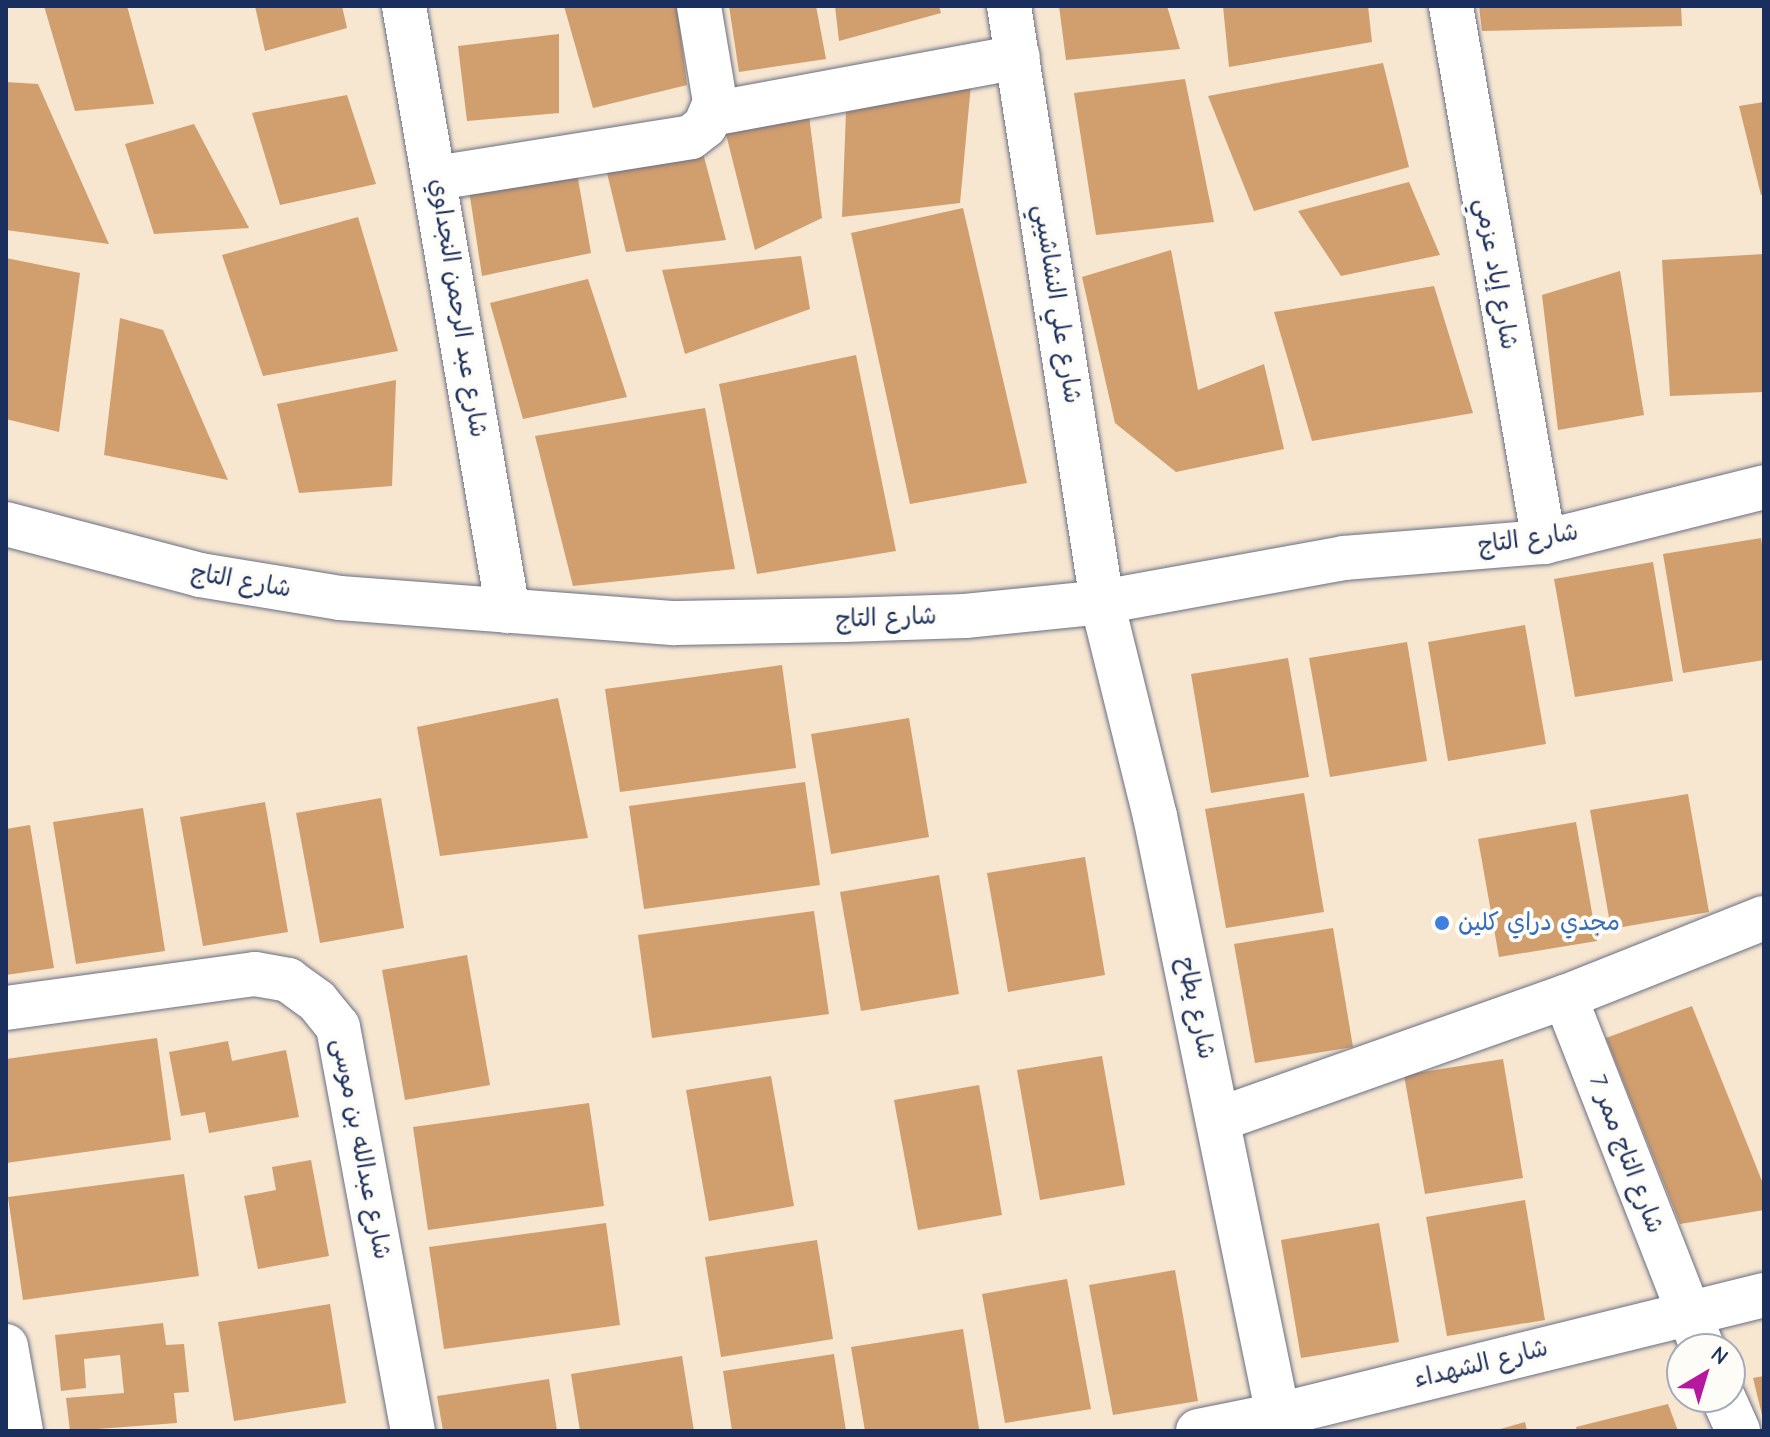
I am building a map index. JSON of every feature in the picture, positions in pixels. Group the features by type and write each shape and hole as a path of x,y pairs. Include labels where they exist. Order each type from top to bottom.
{"street":[{"name":"شارع عبد الرحمن النجداوي","path":"404,6 508,611"},
{"path":"436,178 691,137 705,126 711,114 714,90 699,6"},
{"name":"شارع علي النشاشيبي","path":"1009,6 1102,602"},
{"name":"شارع إياد عزمي","path":"1451,6 1544,542"},
{"path":"711,114 1018,57"},
{"name":"شارع التاج","path":"6,524 200,575 340,598 690,623 965,616 1102,602 1344,558 1544,542 1764,487"},
{"name":"شارع يطاح","path":"1102,602 1155,816 1220,1119 1278,1415"},
{"path":"1220,1119 1565,997 1764,918"},
{"name":"شارع عبدالله بن موسى","path":"6,1008 255,974 288,980 317,1001 338,1027 413,1431"},
{"name":"شارع التاج ممر 7","path":"1565,997 1696,1330"},
{"name":"شارع الشهداء","path":"1198,1431 1696,1330 1764,1295"},
{"path":"6,1346 21,1431"}],"building":[{"path":"44,6 127,6 154,104 75,111"},
{"path":"255,6 342,6 347,28 265,51"},
{"path":"564,6 677,6 687,85 593,108"},
{"path":"729,6 816,6 826,59 739,72"},
{"path":"835,6 939,6 941,13 839,41"},
{"path":"1059,6 1167,6 1180,49 1066,60"},
{"path":"1223,6 1368,6 1372,42 1229,67"},
{"path":"1479,6 1681,6 1682,26 1482,31"},
{"path":"559,34 559,113 467,121 458,46"},
{"path":"1383,63 1409,167 1254,211 1208,96"},
{"path":"1185,79 1214,222 1096,235 1074,93"},
{"path":"6,82 38,84 109,244 6,230"},
{"path":"971,84 960,203 842,217 846,112"},
{"path":"347,95 376,184 280,205 252,113"},
{"path":"807,100 822,218 755,250 724,126"},
{"path":"1764,102 1764,195 1761,195 1739,106"},
{"path":"194,124 249,228 154,234 125,144"},
{"path":"703,153 726,240 626,252 607,173"},
{"path":"577,173 591,253 482,276 469,190"},
{"path":"1409,182 1440,255 1341,276 1298,211"},
{"path":"963,208 1027,483 910,504 851,233"},
{"path":"358,217 398,351 263,376 222,255"},
{"path":"1171,250 1198,390 1264,364 1284,449 1176,472 1115,423 1082,277"},
{"path":"1764,254 1764,392 1670,396 1662,260"},
{"path":"801,256 810,309 685,354 662,270"},
{"path":"6,258 80,273 59,432 6,419"},
{"path":"1620,271 1644,415 1558,430 1542,295"},
{"path":"588,279 627,397 523,419 490,303"},
{"path":"1434,286 1473,413 1312,441 1274,312"},
{"path":"120,318 163,330 228,480 104,455"},
{"path":"856,355 896,551 757,574 719,384"},
{"path":"396,380 392,486 299,493 277,404"},
{"path":"705,408 735,569 573,586 535,436"},
{"path":"1761,538 1764,557 1764,660 1683,673 1663,554"},
{"path":"1653,562 1673,681 1575,697 1554,579"},
{"path":"1525,625 1546,744 1448,761 1428,642"},
{"path":"1407,642 1427,761 1330,777 1309,658"},
{"path":"1288,658 1309,777 1211,793 1191,674"},
{"path":"782,665 796,768 620,792 605,689"},
{"path":"558,698 588,838 440,856 417,727"},
{"path":"909,718 929,837 831,854 811,734"},
{"path":"805,782 820,885 644,909 629,806"},
{"path":"1304,793 1324,912 1226,928 1205,809"},
{"path":"1688,794 1709,912 1611,929 1590,810"},
{"path":"381,798 404,928 320,943 296,813"},
{"path":"265,802 288,932 203,946 180,817"},
{"path":"143,808 165,951 76,964 53,822"},
{"path":"1576,822 1597,941 1499,957 1478,839"},
{"path":"30,825 54,968 6,975 6,829"},
{"path":"1085,857 1105,975 1008,992 987,873"},
{"path":"939,875 959,994 861,1011 840,892"},
{"path":"814,911 829,1014 652,1038 638,935"},
{"path":"1333,928 1353,1047 1255,1063 1234,944"},
{"path":"467,955 490,1085 405,1100 382,970"},
{"path":"1692,1006 1764,1186 1764,1210 1680,1224 1606,1038"},
{"path":"157,1038 171,1140 6,1163 6,1059"},
{"path":"228,1041 232,1061 286,1050 299,1117 209,1133 205,1112 181,1116 169,1052"},
{"path":"1102,1056 1125,1185 1040,1200 1017,1070"},
{"path":"1503,1059 1523,1178 1425,1194 1404,1075"},
{"path":"771,1076 794,1206 709,1221 686,1090"},
{"path":"979,1085 1002,1215 918,1230 894,1100"},
{"path":"589,1103 604,1206 428,1230 413,1127"},
{"path":"311,1160 329,1256 258,1269 244,1196 276,1190 272,1167"},
{"path":"184,1174 199,1276 23,1300 8,1197"},
{"path":"1525,1200 1545,1320 1447,1336 1426,1217"},
{"path":"606,1223 620,1325 444,1349 429,1247"},
{"path":"1379,1223 1399,1342 1301,1358 1281,1240"},
{"path":"817,1240 833,1339 721,1357 705,1257"},
{"path":"1175,1270 1198,1401 1113,1415 1089,1285"},
{"path":"1067,1279 1091,1409 1005,1423 982,1294"},
{"path":"330,1304 346,1403 234,1421 218,1322"},
{"path":"163,1323 166,1345 184,1344 189,1392 174,1393 177,1423 70,1431 66,1398 124,1393 120,1355 84,1359 86,1388 61,1391 55,1335"},
{"path":"963,1329 979,1429 865,1431 851,1347"},
{"path":"834,1354 846,1431 732,1431 723,1371"},
{"path":"682,1356 694,1431 580,1431 571,1374"},
{"path":"1764,1376 1764,1419 1763,1419 1753,1378"},
{"path":"549,1379 557,1431 443,1431 437,1396"},
{"path":"1666,1404 1666,1413 1671,1413 1678,1431 1577,1431 1576,1427"},
{"path":"1525,1422 1527,1431 1497,1431 1497,1430"}],"place":[{"name":"مجدي دراي كلين","path":"1442,923"}]}
